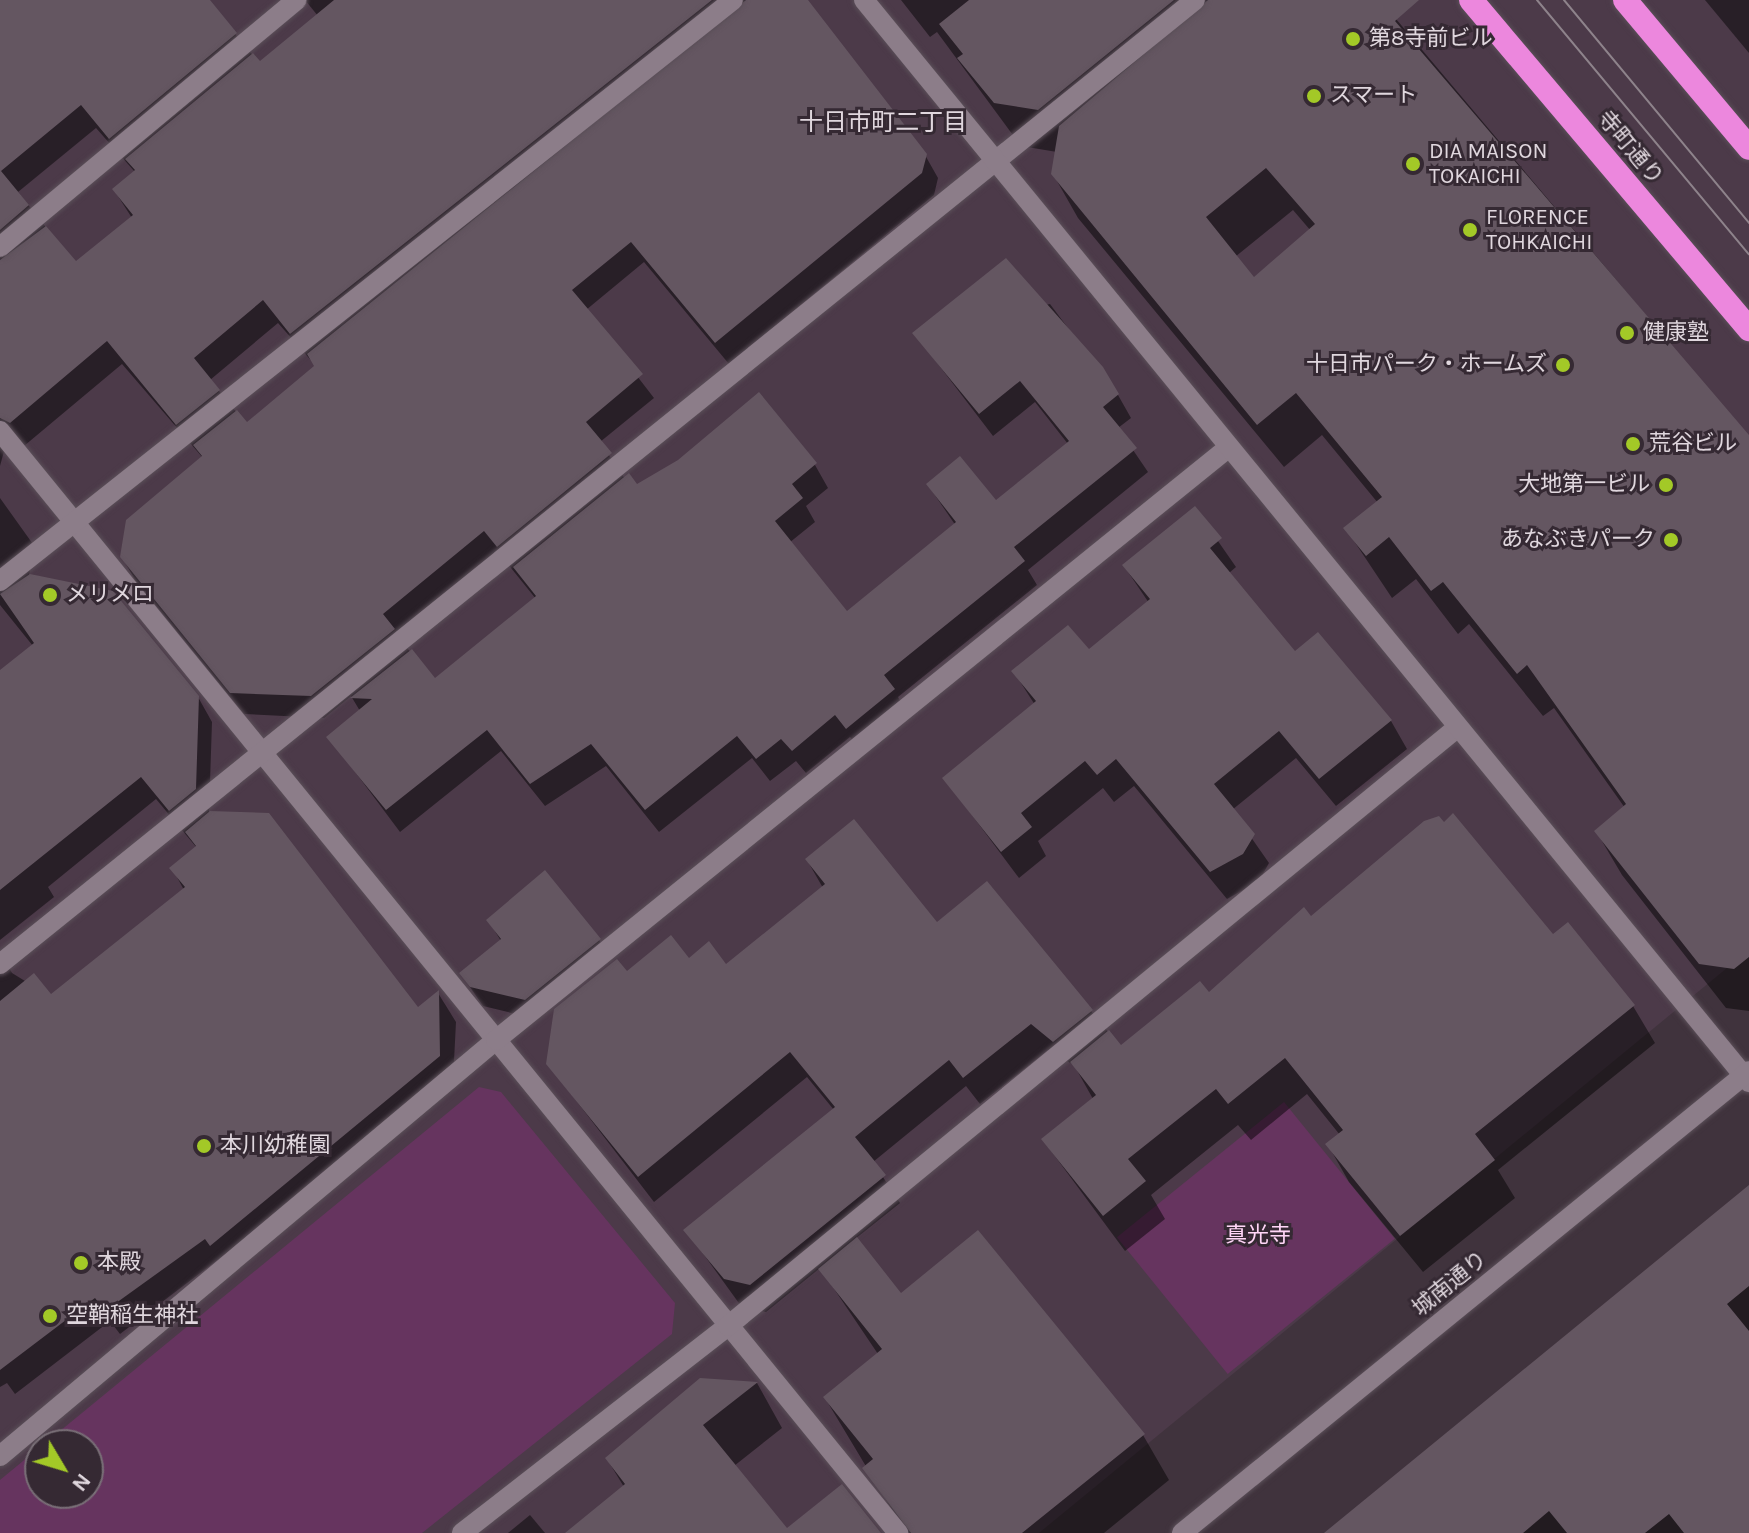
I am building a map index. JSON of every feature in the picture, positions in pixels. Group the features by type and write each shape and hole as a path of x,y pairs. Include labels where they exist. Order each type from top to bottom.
{"highway":[{"name":"寺町通り","path":"1471,0 1749,329"},
{"path":"1625,0 1749,148"}],"street":[{"path":"0,247 296,0"},
{"path":"0,581 733,0"},
{"path":"864,0 1747,1076"},
{"path":"0,964 262,757 993,158 1195,0"},
{"path":"0,431 262,757 898,1533"},
{"path":"0,1456 496,1040 1229,447"},
{"path":"462,1533 728,1326 1458,727"},
{"name":"城南通り","path":"1182,1533 1747,1076"}],"shaded area":[{"path":"0,0 1749,0 1749,950 1039,1533 0,1533"}],"green space":[{"path":"479,1087 501,1092 675,1303 672,1334 422,1533 0,1533 0,1480 24,1460 24,1509 104,1509 104,1429 62,1429"},
{"name":"真光寺","path":"1284,1102 1395,1239 1228,1374 1117,1237"}],"building":[{"path":"0,0 210,0 237,33 109,139 81,105 1,171 29,205 0,230"},
{"path":"334,0 712,0 290,334 263,300 194,358 220,390 176,425 107,341 10,423 0,418 0,260 46,226 76,261 133,215 112,189 135,170 125,159 253,53 260,61"},
{"path":"746,0 808,0 927,154 922,173 715,343 631,242 572,290 643,374 586,422 612,453 497,547 484,531 383,614 395,629 311,696 230,693 120,557 126,520 202,456 193,445 237,410 247,422 314,366 307,354"},
{"path":"969,0 1174,0 1038,110 994,103 957,58 963,54 939,24"},
{"path":"1208,0 1419,0 1395,21 1749,435 1749,957 1734,969 1699,964 1594,831 1626,804 1527,665 1517,674 1443,582 1431,591 1389,537 1366,556 1343,528 1382,497 1296,393 1257,425 1051,174 1059,126","holes":["1266,168 1315,224 1254,277 1206,217"]},
{"path":"1006,258 1103,367 1119,394 1103,407 1137,448 1014,547 1025,561 884,675 895,689 846,729 835,715 792,751 781,739 756,759 737,736 645,810 591,744 530,784 487,730 386,810 326,737 372,699 350,698 412,649 435,678 536,596 513,567 629,473 637,484 678,460 759,392 817,463 792,484 803,498 775,521 847,611 956,522 926,484 960,456 996,500 1069,441 1020,381 979,414 912,333"},
{"path":"1195,506 1222,538 1210,548 1295,651 1318,632 1392,720 1319,779 1279,731 1214,784 1255,834 1243,854 1210,872 1116,759 1097,775 1085,761 1021,813 1032,827 1001,852 942,778 1036,701 1011,671 1068,625 1089,649 1150,599 1122,565"},
{"path":"30,574 113,591 199,696 196,789 169,811 141,777 0,890 0,670 34,643 0,594"},
{"path":"210,811 269,813 418,1007 439,990 440,1056 210,1246 205,1239 105,1311 95,1298 0,1370 0,1001 34,973 51,994 185,887 169,868 196,846 185,832"},
{"path":"1453,813 1553,934 1568,922 1635,1005 1475,1134 1495,1160 1400,1236 1325,1144 1343,1130 1285,1058 1228,1104 1216,1089 1128,1159 1146,1181 1103,1216 1041,1139 1096,1095 1070,1062 1109,1030 1121,1045 1200,981 1209,992 1304,907 1311,916 1424,821 1439,816 1444,822"},
{"path":"854,819 937,922 987,881 1093,1010 1053,1042 1031,1024 963,1078 949,1060 855,1137 886,1175 750,1285 724,1279 683,1230 835,1107 790,1052 638,1177 546,1064 554,1009 617,959 627,971 671,935 689,958 709,941 726,964 825,884 805,859"},
{"path":"545,870 601,939 525,1000 470,987 459,973 501,939 486,920"},
{"path":"1749,1185 1749,1286 1727,1304 1749,1331 1749,1533 1684,1533 1669,1514 1645,1533 1567,1533 1549,1511 1523,1533 1324,1533"},
{"path":"978,1230 1145,1434 1022,1533 911,1533 862,1468 873,1459 823,1397 882,1349 818,1269 857,1237 901,1293"},
{"path":"700,1378 758,1382 703,1425 787,1528 842,1484 881,1533 565,1533 625,1484 605,1458"}],"tram line":[{"path":"1537,0 1749,254"},
{"path":"1564,0 1749,223"}],"place":[{"name":"第8寺前ビル","path":"1353,39"},
{"name":"スマート","path":"1314,96"},
{"name":"DIA MAISON TOKAICHI","path":"1413,164"},
{"name":"FLORENCE TOHKAICHI","path":"1470,230"},
{"name":"健康塾","path":"1627,333"},
{"name":"十日市パーク・ホームズ","path":"1563,365"},
{"name":"荒谷ビル","path":"1633,444"},
{"name":"大地第一ビル","path":"1666,485"},
{"name":"あなぶきパーク","path":"1671,540"},
{"name":"メリメロ","path":"50,595"},
{"name":"本川幼稚園","path":"204,1146"},
{"name":"本殿","path":"81,1263"},
{"name":"空鞘稲生神社","path":"50,1316"}],"district":[{"name":"十日市町二丁目","path":"883,123"}]}
